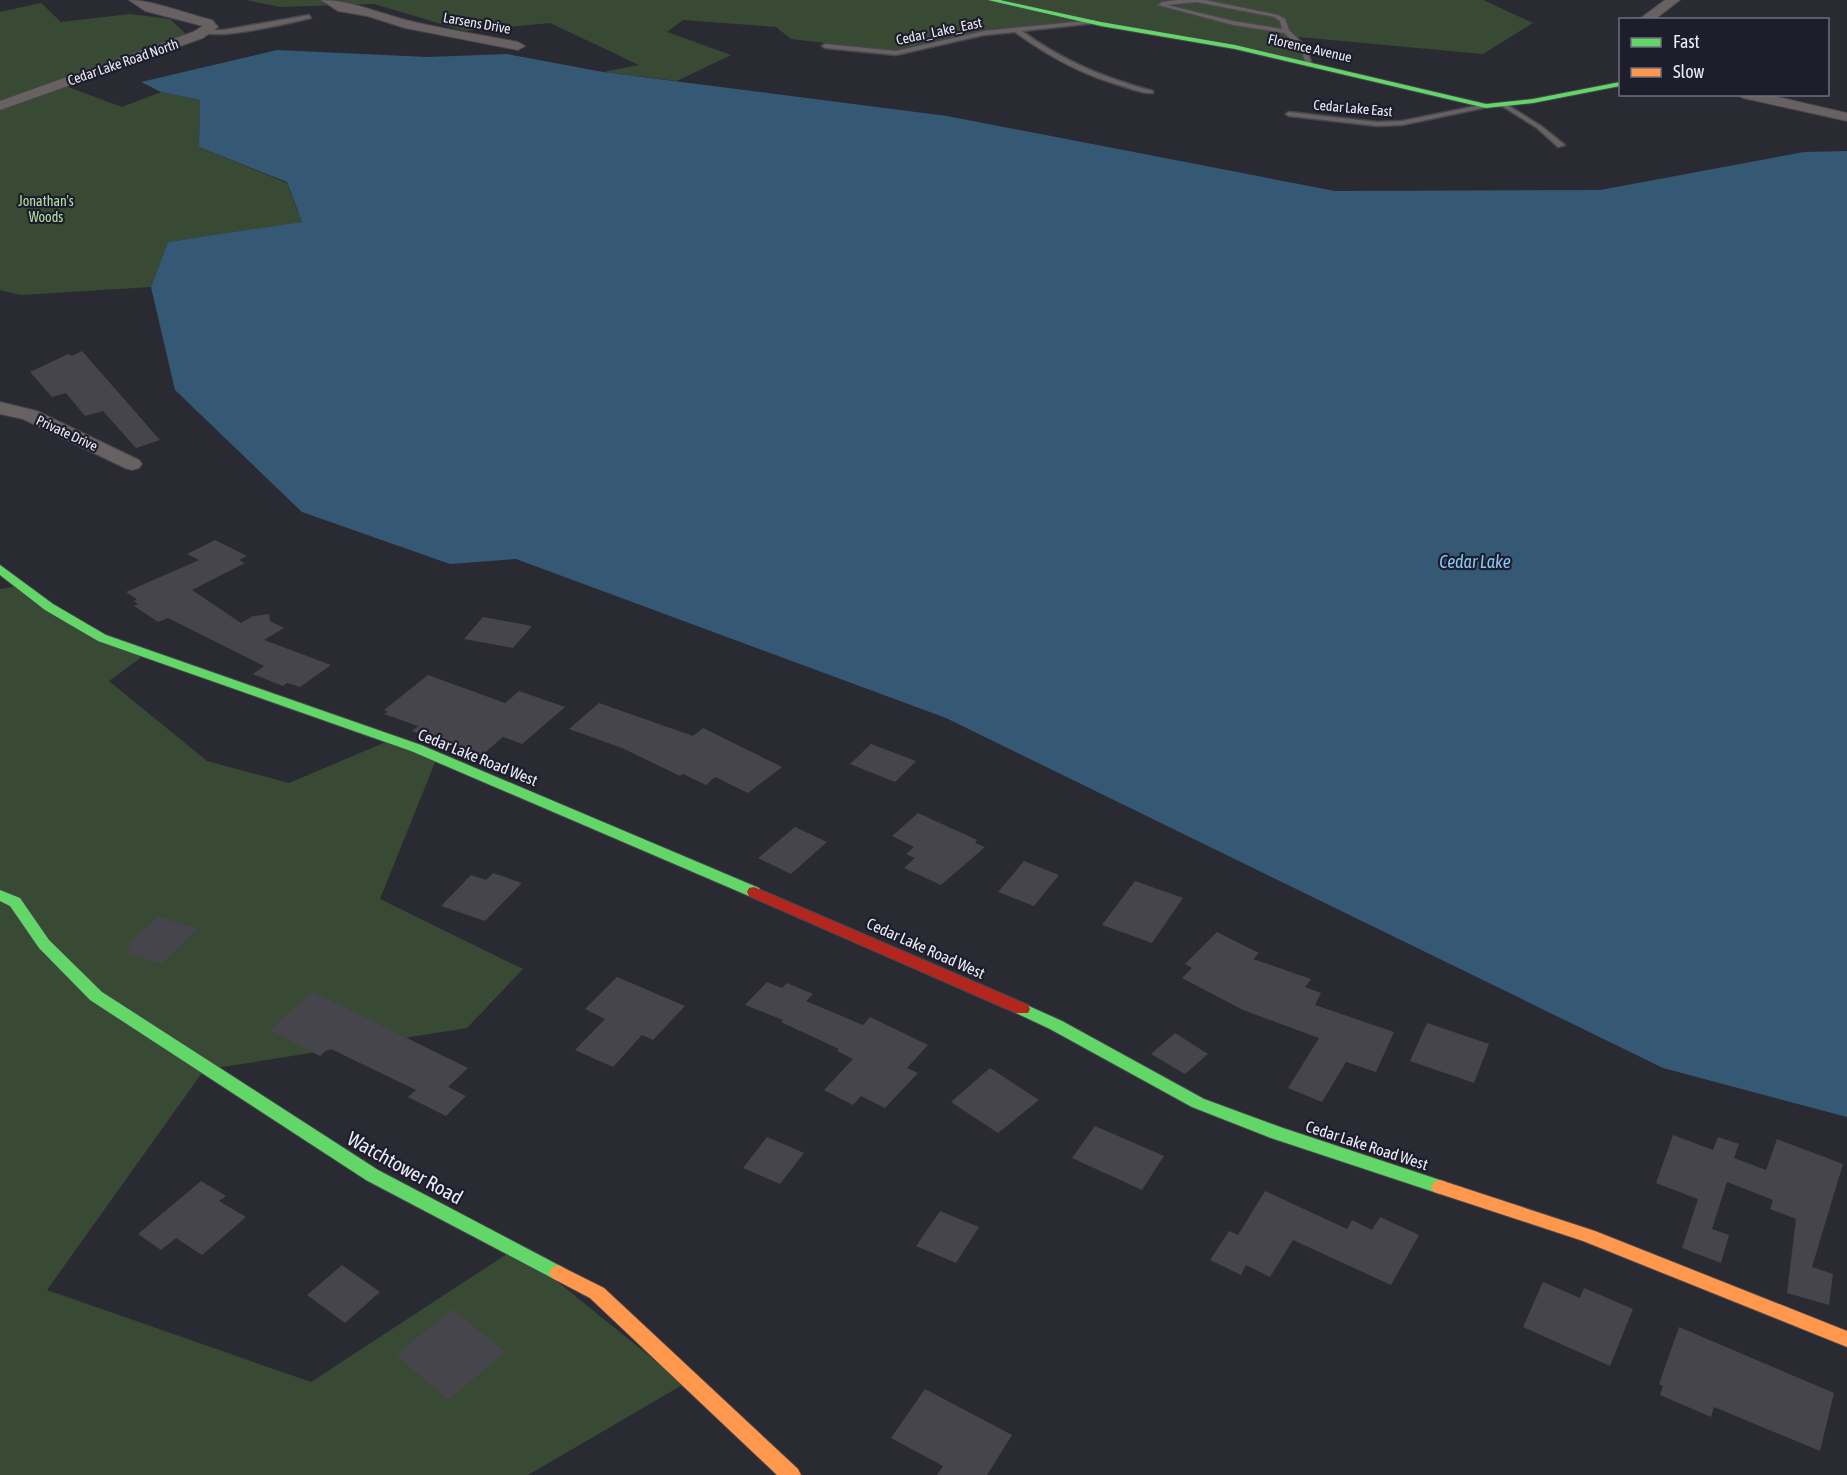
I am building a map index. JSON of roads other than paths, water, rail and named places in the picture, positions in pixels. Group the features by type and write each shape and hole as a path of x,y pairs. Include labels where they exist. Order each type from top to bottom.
{"street":[{"name":"Cedar Lake Road North","path":"0,106 210,29 210,24 150,9 135,0"},
{"name":"Larsens Drive","path":"327,0 343,8 369,12 410,25 518,46"},
{"name":"Florence Avenue","path":"991,0 1095,22 1235,47 1486,106 1504,105 1619,84"},
{"path":"1649,2 1670,3"},
{"path":"1647,18 1670,3"},
{"path":"1752,96 1847,117"},
{"name":"Private Drive","path":"0,408 30,415 132,464"},
{"name":"Cedar Lake Road West","path":"0,569 14,582 67,619 102,638 416,748 475,772 934,969 1056,1025 1198,1103 1277,1133 1589,1236 1847,1339"},
{"name":"Watchtower Road","path":"0,896 15,902 44,944 96,996 372,1175 597,1293 791,1475"}],"lane":[{"path":"1286,31 1233,23 1161,5 1196,0 1258,10 1283,20 1286,31 1303,47 1309,65"},
{"path":"205,32 224,32 309,17"},
{"name":"Cedar_Lake_East","path":"825,46 896,53 960,37 1015,29 1095,22"},
{"path":"1015,29 1042,49 1079,70 1110,82 1151,92"},
{"path":"1504,105 1539,127 1561,145"},
{"name":"Cedar Lake East","path":"1289,114 1377,124 1402,123 1486,106"}],"water":[{"name":"Cedar Lake","path":"277,50 427,57 507,54 603,72 947,116 1335,191 1600,190 1804,152 1847,151 1847,1117 1663,1068 946,718 516,559 450,564 302,512 175,390 151,287 168,242 302,222 287,182 199,147 200,100 161,92 141,82"}],"park label":[{"name":"Jonathan's Woods","path":"46,210"}]}
